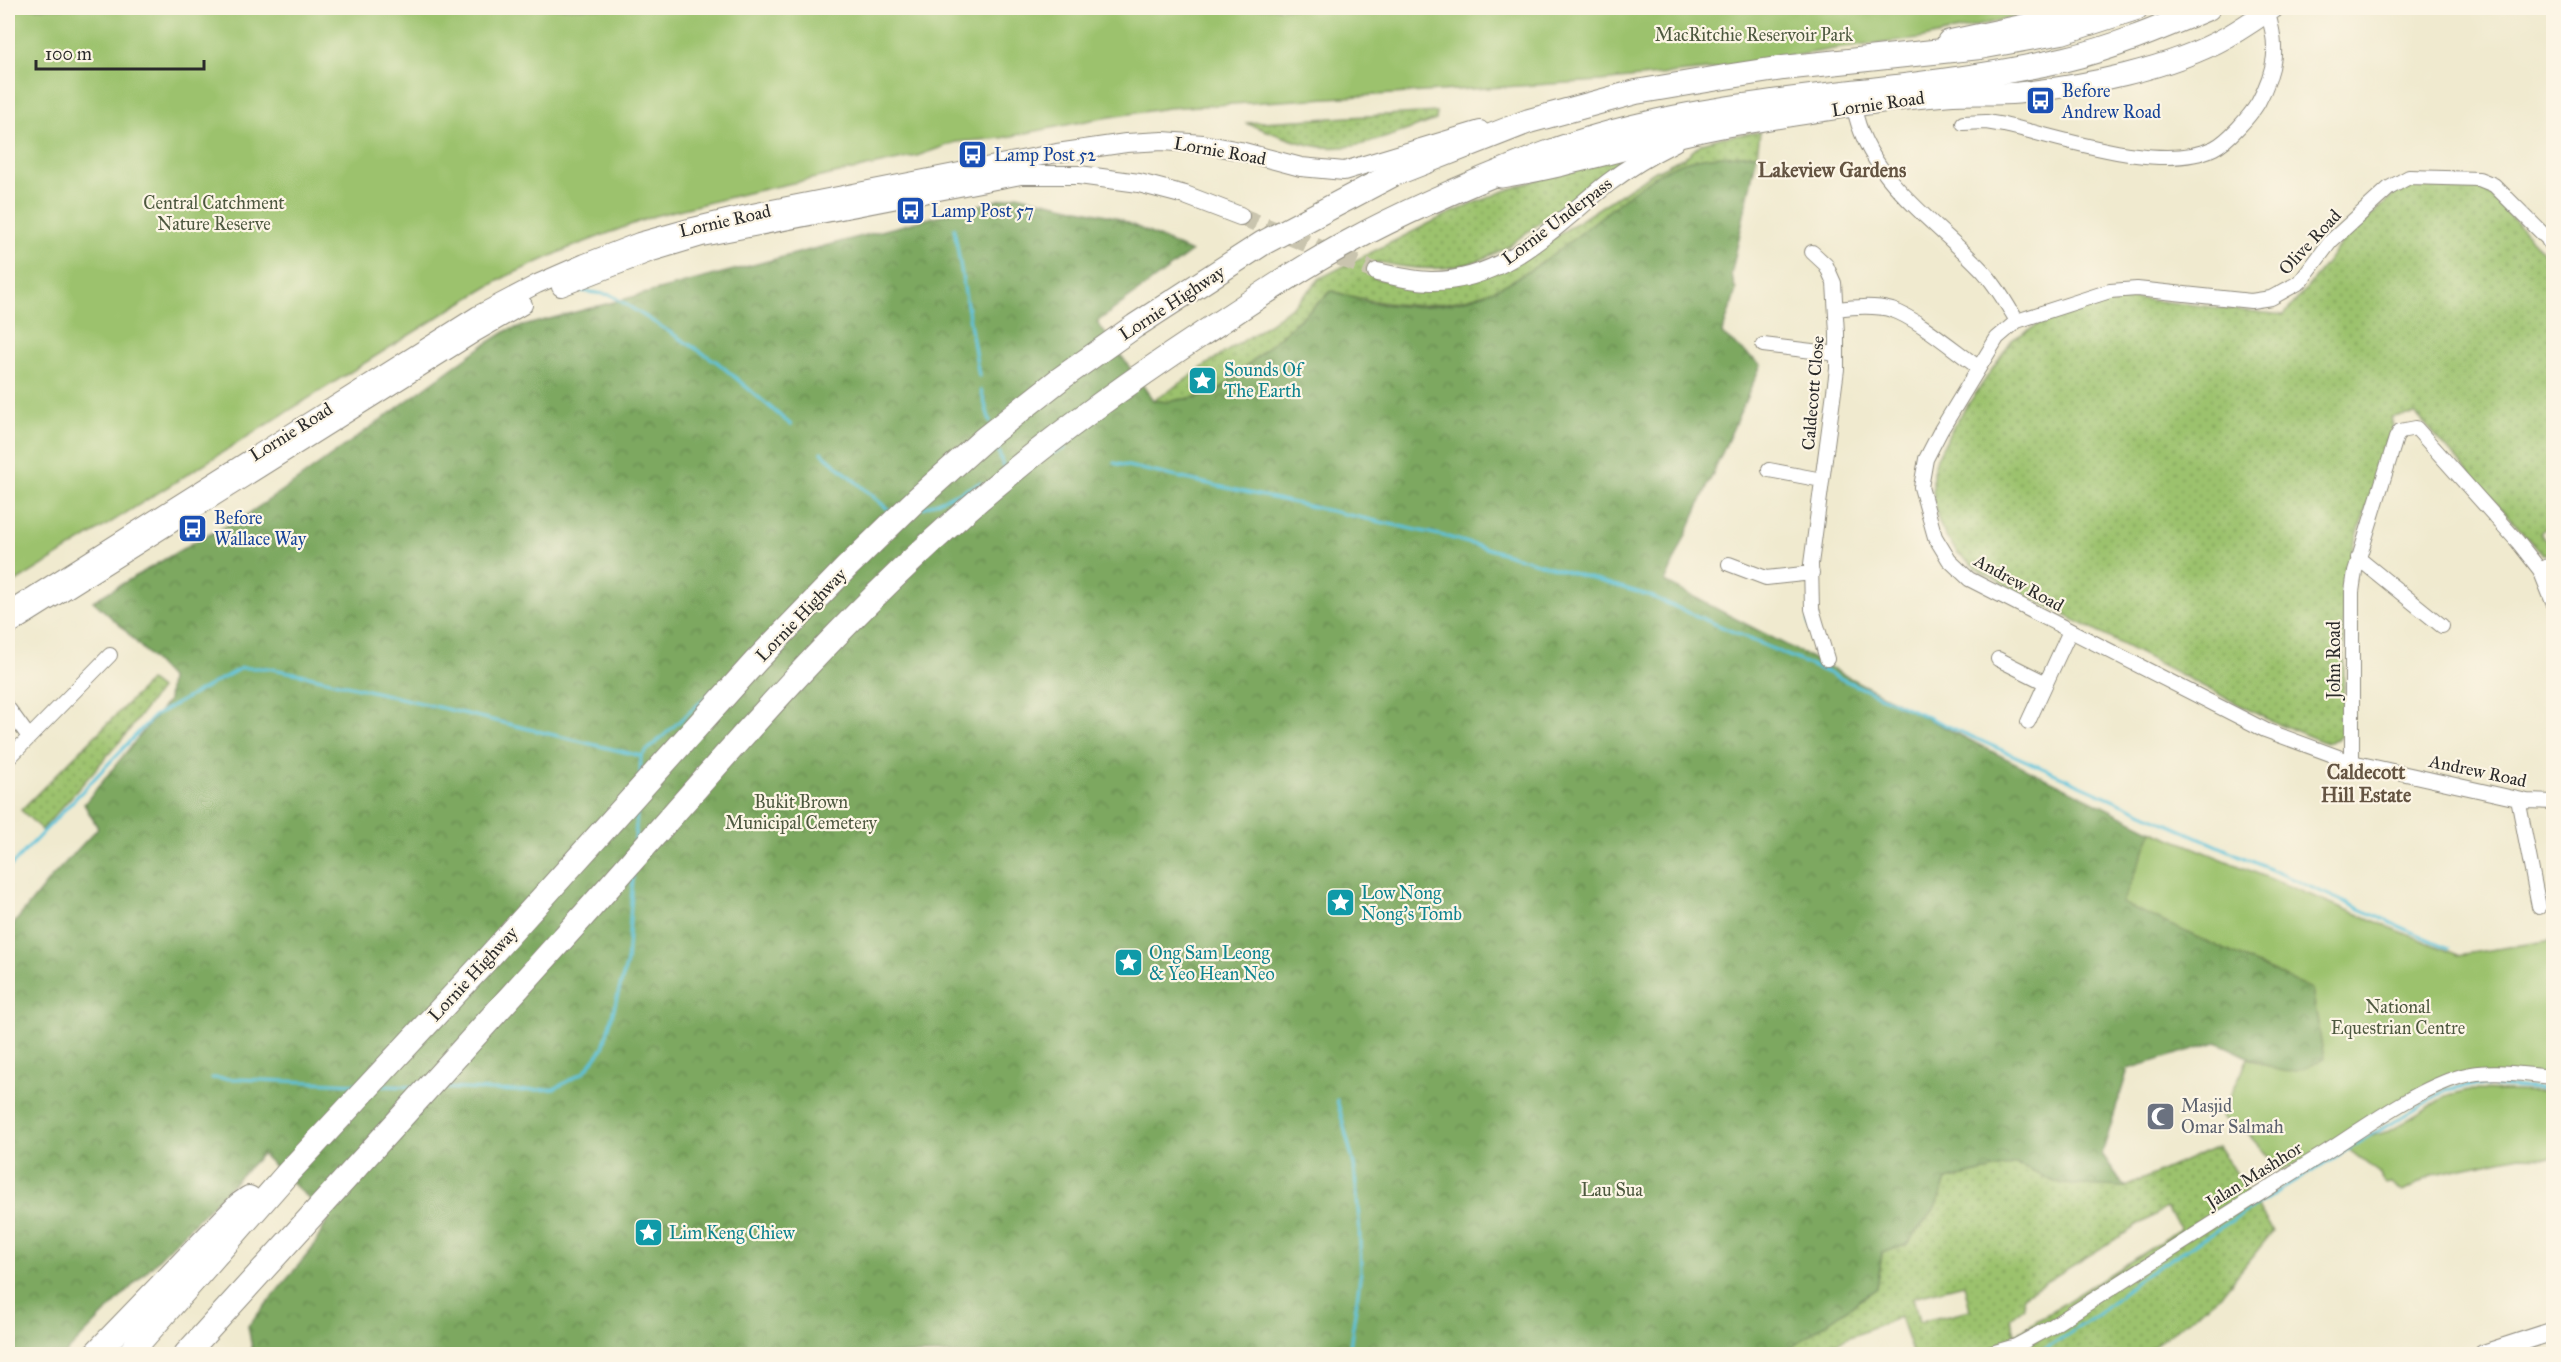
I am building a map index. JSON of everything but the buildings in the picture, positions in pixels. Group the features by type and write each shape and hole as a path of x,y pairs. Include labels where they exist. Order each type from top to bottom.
{"highway":[{"path":"1783,68 1949,52 2062,32 2136,8"},
{"name":"Lornie Road","path":"1480,180 1550,152 1625,129 1698,113 2007,71 2073,58 2134,38 2208,8"},
{"name":"Lornie Highway","path":"129,1354 290,1171 480,968 756,661 916,500 984,439 1060,379 1135,326 1263,243 1394,174 1528,121 1636,92 1783,68"},
{"path":"186,1354 321,1203 504,1005 783,693 874,598 944,530 1010,473 1089,411 1290,276 1349,242 1480,180"},
{"path":"95,1354 238,1205 290,1171"}],"main road":[{"path":"1783,68 1789,63 1940,43 2024,25 2083,8"},
{"name":"Lornie Road","path":"1480,180 1546,171 1647,142 1692,132 1946,95 2017,93 2069,86 2137,70 2182,56 2226,37 2270,9"}],"street":[{"name":"Lornie Road","path":"1963,123 1995,123 2117,151 2157,157 2177,157 2214,148 2252,113 2271,75 2276,48 2270,9"},
{"path":"1854,107 1860,134 1869,152 1929,221 1985,272 2017,321"},
{"name":"Lornie Road","path":"8,626 369,391 478,315 547,280 639,242 752,213 1057,153 1126,143 1162,141 1203,144 1301,167 1344,171 1481,130 1528,121"},
{"name":"Lornie Underpass","path":"1377,272 1408,279 1432,281 1469,276 1491,269 1508,261 1540,239 1621,173 1692,132"},
{"name":"Lornie Road","path":"8,612 369,391 512,311 560,288 650,253 702,237 994,179 1048,173 1110,177 1185,195 1240,216"},
{"name":"Olive Road","path":"2017,321 2110,291 2137,288 2251,301 2271,298 2300,282 2331,241 2390,188 2409,177 2479,179 2494,185 2547,238 2553,251"},
{"name":"Caldecott Close","path":"1812,252 1826,265 1834,283 1836,309 1837,369 1814,538 1812,573 1812,609 1827,659"},
{"path":"1836,309 1864,306 1892,310 1913,320 1978,367"},
{"name":"Andrew Road","path":"2017,321 1997,338 1926,459 1921,487 1935,537 1949,560 1969,579 2265,730 2352,762 2518,799 2553,802"},
{"path":"1763,345 1837,354"},
{"name":"John Road","path":"2352,762 2352,592 2358,558 2400,431 2416,428 2518,542 2540,570"},
{"name":"Caldecott Close","path":"1769,470 1822,480"},
{"path":"2358,558 2442,626"},
{"path":"2553,563 2540,570 2553,605"},
{"path":"1729,564 1766,578 1812,573"},
{"path":"2028,722 2070,631"},
{"path":"8,759 110,655"},
{"path":"1998,659 2046,683"},
{"path":"8,708 29,737"},
{"path":"2518,799 2540,907"},
{"name":"Jalan Mashhor","path":"1988,1354 2016,1346 2049,1328 2378,1118 2442,1084 2464,1076 2482,1073 2553,1077"},
{"path":"2483,1354 2553,1331"}],"green space":[{"name":"Central Catchment Nature Reserve","path":"8,8 2024,8 2012,18 1919,39 1840,48 1718,69 1600,81 1168,108 1091,120 1002,138 956,142 917,156 654,216 569,248 505,277 8,587"},
{"path":"1437,112 1436,120 1374,141 1342,147 1310,145 1245,123"},
{"path":"1760,132 1757,154 1703,158 1509,284 1463,300 1421,305 1379,302 1331,291 1215,394 1166,402 1153,400 1282,315 1320,278 1446,215 1562,171 1642,147 1510,245 1494,254 1478,261 1446,268 1414,268 1379,262 1374,278 1406,285 1543,245 1654,172 1688,155 1702,143 1723,137"},
{"name":"Bukit Brown Municipal Cemetery","path":"1757,154 1731,275 1736,290 1722,334 1761,365 1665,582 1977,744 2153,831 2123,903 2312,989 2324,1058 2305,1071 2280,1072 2217,1042 2128,1069 2102,1154 2125,1187 2059,1184 2016,1164 1946,1180 1935,1208 1906,1245 1882,1253 1877,1288 1782,1354 253,1354 248,1326 312,1249 329,1218 262,1154 65,1354 8,1354 8,931 49,880 98,828 84,804 168,701 170,678 123,628 93,601 196,541 239,520 508,330 1017,195 1115,217 1191,252 1097,322 1153,400 1166,402 1215,394 1332,291 1370,302 1410,306 1441,305 1470,299 1521,276 1665,170 1695,159"},
{"path":"2411,184 2482,188 2548,260 2554,290 2554,520 2540,533 2553,548 2553,554 2542,554 2416,414 2391,417 2393,426 2343,579 2344,731 2337,740 2326,743 2267,719 1981,572 1958,553 1939,523 1933,499 1933,472 1937,458 1954,425 2013,339 2046,320 2122,297 2284,315 2341,243 2404,186"},
{"path":"150,681 160,689 128,732 42,830 21,810"},
{"name":"National Equestrian Centre","path":"2153,831 2458,955 2553,940 2553,1076 2462,1077 2332,1147 2281,1171 2248,1134 2221,1117 2248,1058 2286,1072 2303,1069 2324,1058 2312,989 2122,903"},
{"path":"2469,1090 2553,1092 2553,1157 2520,1156 2434,1174 2403,1192 2391,1183 2385,1184 2379,1173 2343,1145 2389,1131 2449,1095"},
{"path":"2218,1146 2273,1231 2222,1294 2143,1354 1913,1354 1900,1317 1808,1354 1782,1354 1877,1288 1882,1253 1935,1208 1946,1180 2016,1164 2059,1184 2125,1187","holes":["2166,1208 2181,1229 2016,1334 2010,1318 2024,1307 2023,1296","1964,1284 1970,1310 1919,1322 1913,1297"]}],"waterway":[{"path":"954,228 979,376"},
{"path":"582,291 611,295 717,362 791,425"},
{"path":"981,390 990,422"},
{"path":"996,443 1003,466"},
{"path":"1053,453 1065,448"},
{"path":"821,452 890,511"},
{"path":"1114,463 1444,536 1648,595 2448,948"},
{"path":"923,508 980,483"},
{"path":"1808,621 1825,670"},
{"path":"8,869 154,716 241,668 267,668 305,675 641,756"},
{"path":"640,774 641,756 714,690"},
{"path":"635,843 637,807"},
{"path":"441,1088 517,1091 554,1089 584,1072 603,1048 627,962 633,876"},
{"path":"212,1078 357,1084"},
{"path":"2041,1354 2042,1351 2099,1314 2137,1280 2446,1090 2470,1085 2554,1089"},
{"path":"384,1086 417,1087"},
{"path":"1337,1100 1354,1165 1359,1219 1361,1271 1349,1354"}],"tunnel":[{"path":"1240,216 1377,272"}],"place":[{"name":"Before Andrew Road","path":"2041,101"},
{"name":"Lamp Post 52","path":"973,155"},
{"name":"Lamp Post 57","path":"910,211"},
{"name":"Sounds Of The Earth","path":"1203,380"},
{"name":"Before Wallace Way","path":"193,528"},
{"name":"Low Nong Nong's Tomb","path":"1340,903"},
{"name":"Ong Sam Leong & Yeo Hean Neo","path":"1128,963"},
{"name":"Masjid Omar Salmah","path":"2160,1116"},
{"name":"Lim Keng Chiew","path":"648,1233"}],"district":[{"name":"Lakeview Gardens","path":"1832,170"},
{"name":"Caldecott Hill Estate","path":"2366,784"}],"park label":[{"name":"MacRitchie Reservoir Park","path":"1754,35"},
{"name":"Lau Sua","path":"1612,1190"}]}
